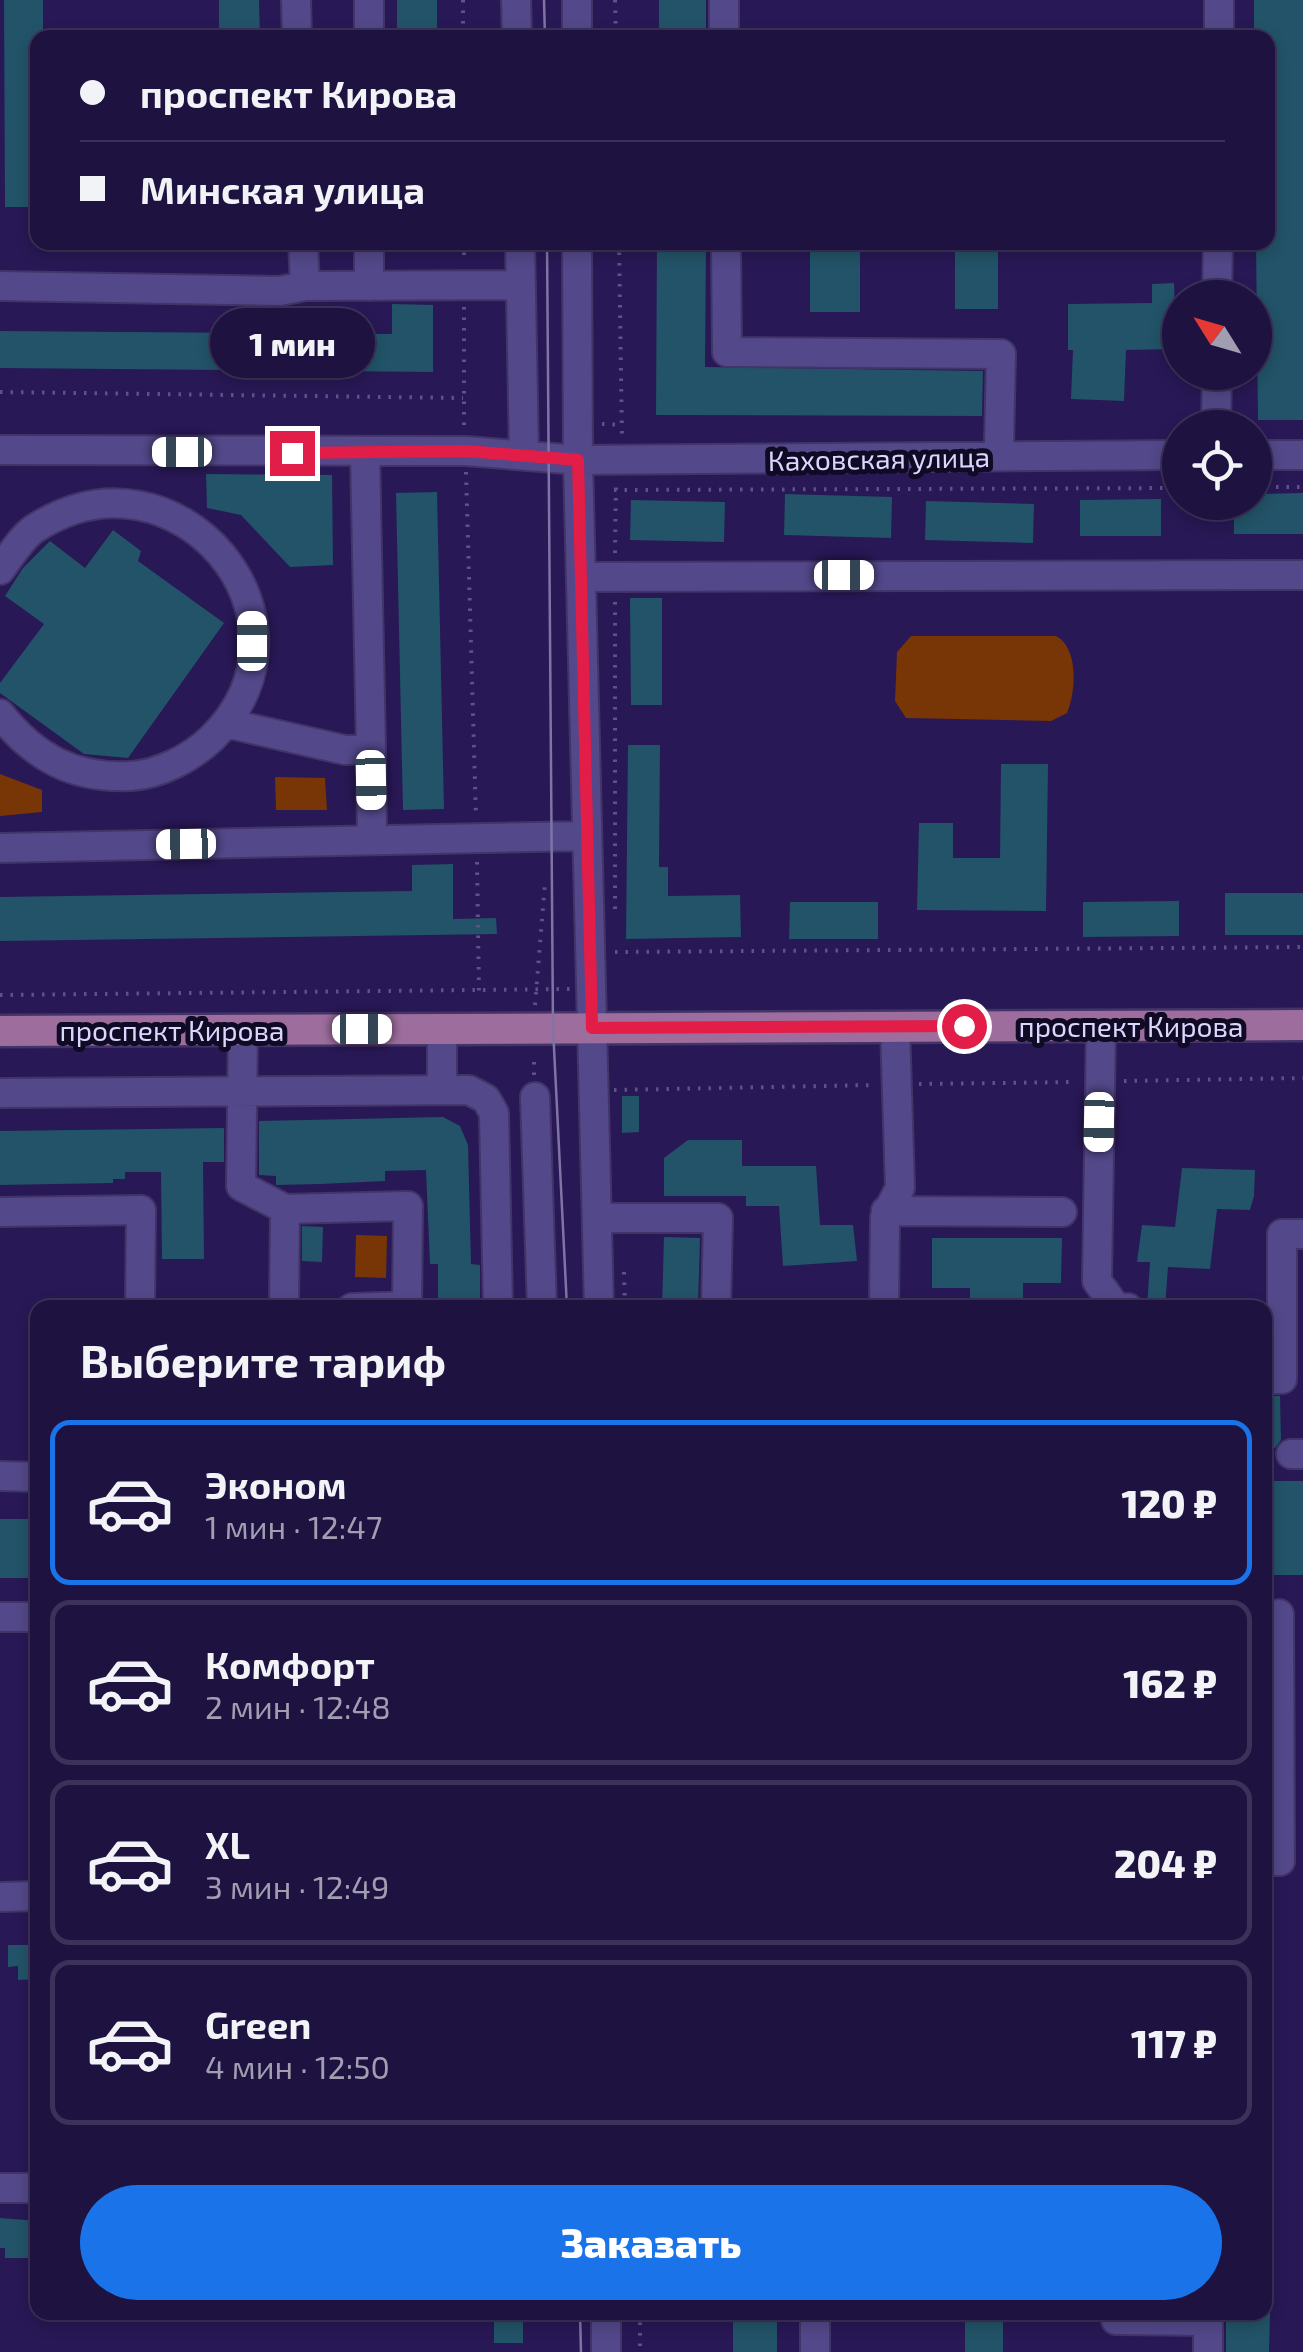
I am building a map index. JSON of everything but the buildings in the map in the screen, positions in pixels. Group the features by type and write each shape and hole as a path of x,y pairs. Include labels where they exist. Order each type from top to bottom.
{"main road":[{"name":"проспект Кирова","path":"0,1031 1303,1025"}],"street":[{"path":"296,0 297,30"},
{"path":"368,0 368,30"},
{"path":"516,0 517,30"},
{"path":"577,0 577,30"},
{"path":"724,0 724,30"},
{"path":"1219,0 1219,30"},
{"path":"303,250 304,286"},
{"path":"369,250 369,286"},
{"path":"520,250 524,454"},
{"path":"578,250 580,577 599,1300"},
{"path":"726,250 727,352 1001,354 999,445"},
{"path":"1217,280 1218,250"},
{"path":"0,286 280,290 304,286 521,285"},
{"name":"Каховская улица","path":"0,450 466,451 578,460 1162,455"},
{"path":"365,453 372,840"},
{"path":"1272,455 1303,455"},
{"path":"0,570 31,531 77,507 105,503 165,510 213,541 242,583 252,612 251,670 226,723 196,752 148,775 98,777 58,766 21,741 0,714"},
{"path":"580,577 1303,574"},
{"path":"226,723 345,750 371,750"},
{"path":"0,848 587,836"},
{"path":"1101,1026 1097,1280 1111,1300"},
{"path":"884,1300 886,1211 900,1188 895,1027"},
{"path":"442,1029 442,1090"},
{"path":"243,1030 240,1186 285,1209 408,1206 407,1300"},
{"path":"0,1093 470,1090 486,1098 494,1113 498,1300"},
{"path":"534,1093 542,1300"},
{"path":"284,1300 285,1209"},
{"path":"0,1212 142,1210 140,1300"},
{"path":"886,1211 1062,1212"},
{"path":"596,1218 718,1218 716,1300"},
{"path":"1272,1379 1282,1380 1282,1234 1303,1234"},
{"path":"0,1476 30,1477"},
{"path":"1272,1861 1280,1861 1282,1614"},
{"path":"0,1618 30,1617"},
{"path":"0,1897 30,1896"},
{"path":"0,2188 30,2188"},
{"path":"606,2320 606,2352"},
{"path":"815,2320 815,2352"},
{"path":"1116,2320 1208,2321 1208,2352"}],"path":[{"path":"463,0 463,30"},
{"path":"615,0 616,30"},
{"path":"464,250 462,398 479,993"},
{"path":"0,392 462,398"},
{"path":"1272,488 1303,487"},
{"path":"614,490 1162,488"},
{"path":"534,1093 534,1028 545,883"},
{"path":"615,952 1303,947"},
{"path":"0,995 591,989"},
{"path":"618,1090 1303,1078"},
{"path":"640,2320 640,2352"}],"shaded area":[{"path":"911,636 1056,636 1069,650 1074,671 1067,713 1051,721 906,718 895,701 897,652"},
{"path":"0,774 42,790 42,812 0,816"},
{"path":"275,777 325,778 327,810 276,810"},
{"path":"356,1235 387,1236 386,1278 355,1277"}],"tram line":[{"path":"544,0 545,30"},
{"path":"547,250 553,1028 567,1300"},
{"path":"580,2320 581,2352"}],"route":[{"path":"292,453 466,451 578,460 592,1028 964,1026"}]}
